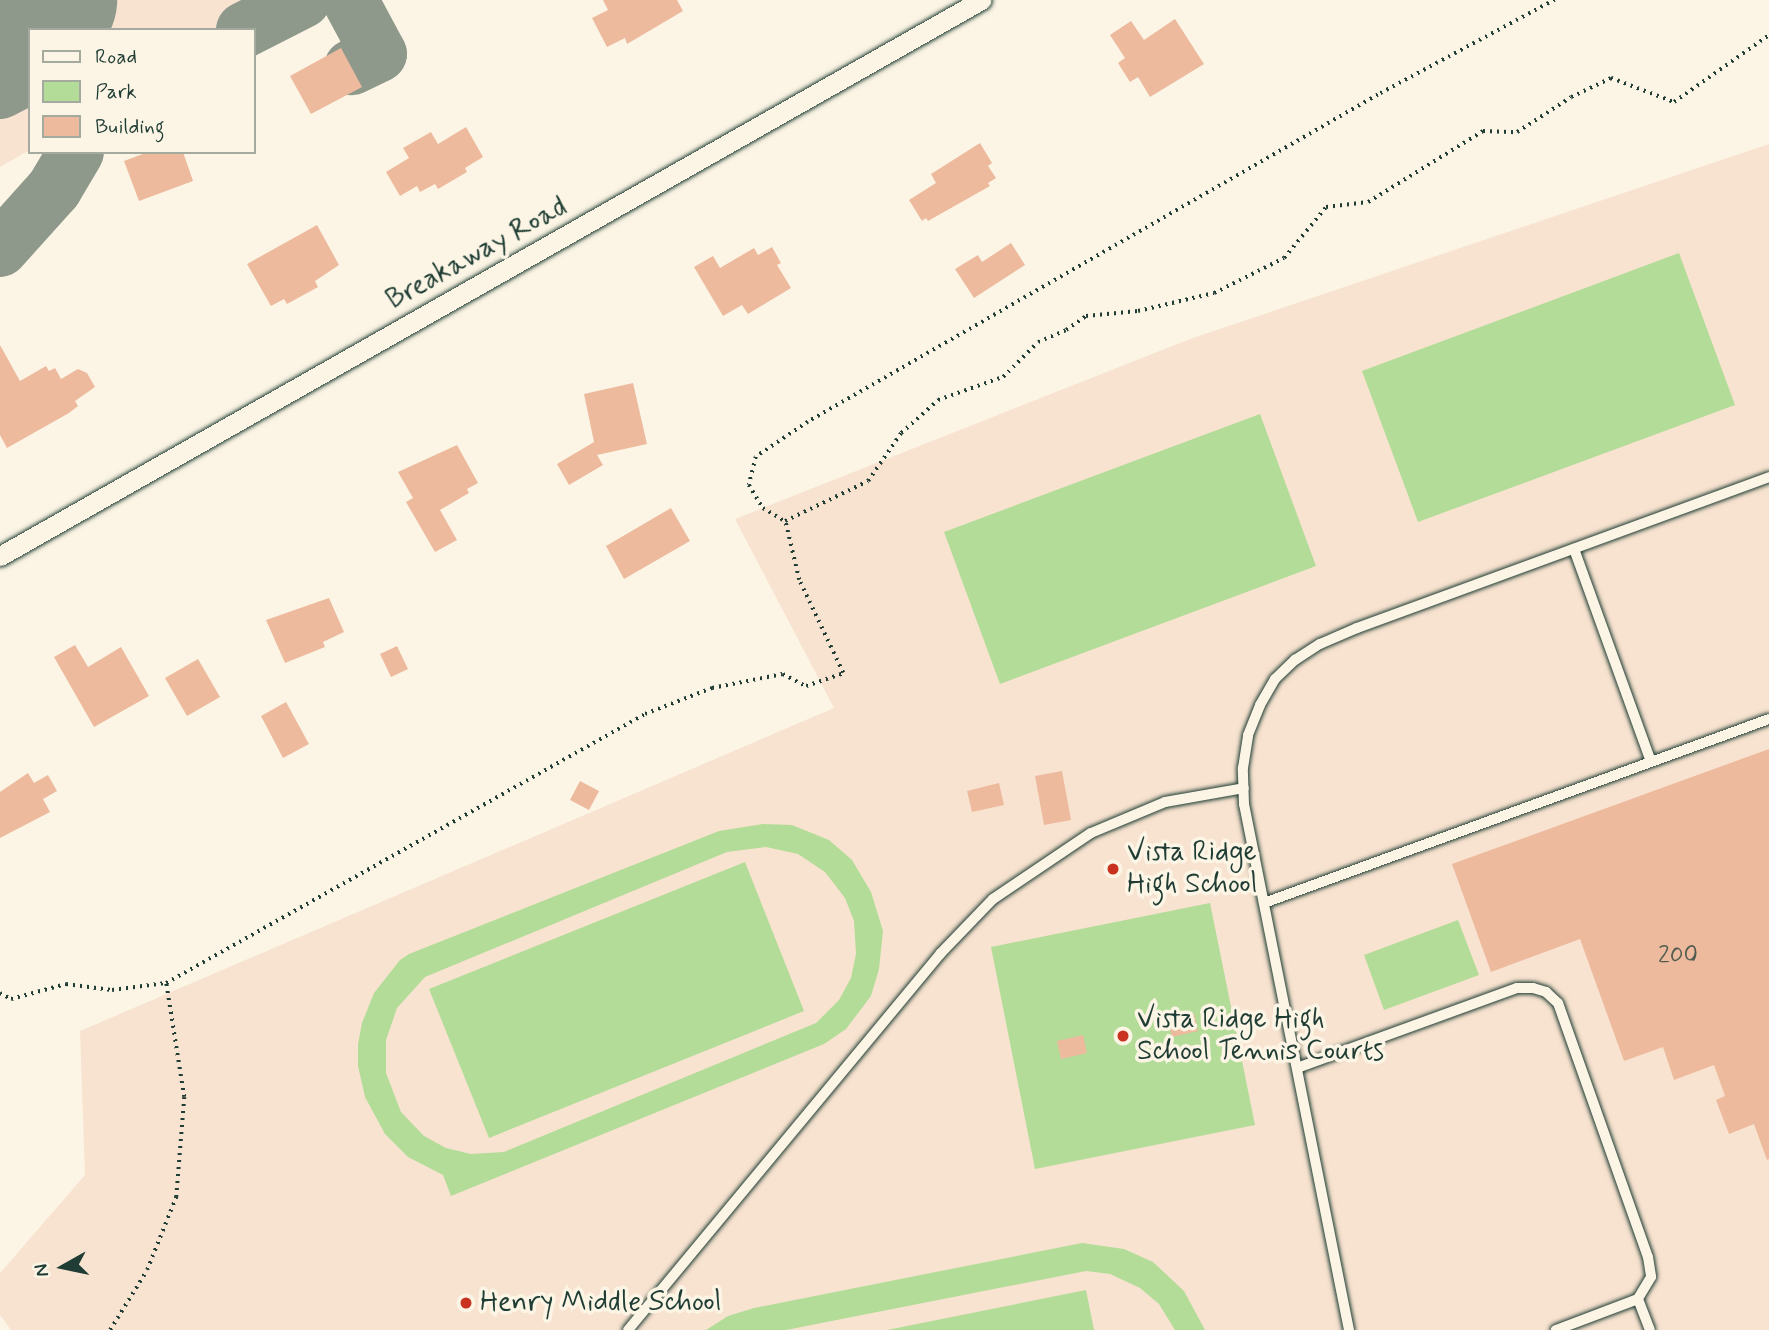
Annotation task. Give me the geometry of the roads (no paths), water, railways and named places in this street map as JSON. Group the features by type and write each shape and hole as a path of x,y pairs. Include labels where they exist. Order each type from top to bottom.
{"street":[{"name":"Breakaway Road","path":"0,556 981,0"}],"lane":[{"path":"1349,1330 1264,903 1244,788 1248,735 1260,705 1275,679 1295,660 1357,628 1769,477"},
{"path":"1574,549 1651,762"},
{"path":"1264,903 1769,719"},
{"path":"628,1330 940,954 993,899 1091,834 1165,803 1244,788"},
{"path":"1297,1068 1517,988 1533,988 1546,992 1558,1003 1648,1256 1651,1277 1638,1299 1556,1330"},
{"path":"1638,1299 1650,1330"}],"place":[{"name":"Vista Ridge High School","path":"1113,869"},
{"name":"Vista Ridge High School Tennis Courts","path":"1123,1036"},
{"name":"Henry Middle School","path":"466,1303"}]}
